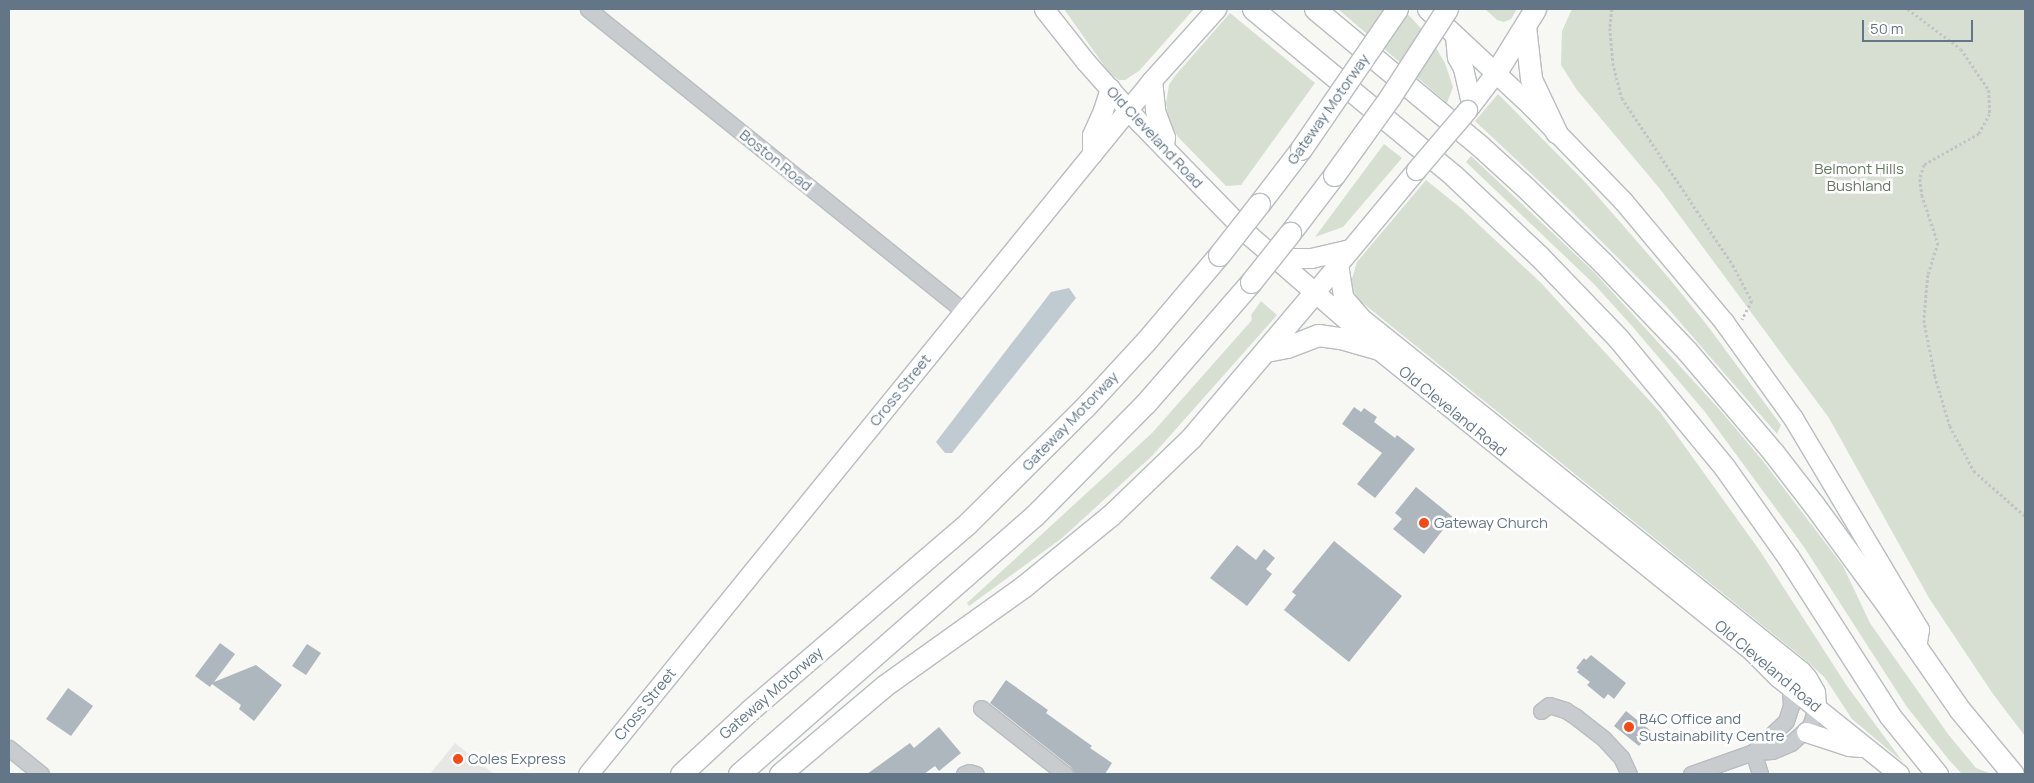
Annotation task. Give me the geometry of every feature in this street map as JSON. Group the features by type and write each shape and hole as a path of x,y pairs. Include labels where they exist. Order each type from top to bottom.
{"highway":[{"path":"1252,9 1454,176 1539,256 1618,338 1725,468 1788,557 1890,716 1937,774"},
{"path":"1315,9 1480,146 1564,224 1642,302 1730,401 1779,460 1854,558 1960,710 2013,774"},
{"name":"Gateway Motorway","path":"681,774 750,710 931,557 981,511 1117,373 1219,255 1259,204 1301,149 1397,9"},
{"path":"739,774 1034,516 1151,398 1251,282 1290,233 1390,97 1447,9"},
{"path":"1496,72 1530,18"},
{"path":"1530,18 1531,79 1556,132"},
{"path":"780,774 884,686 1024,586 1112,515 1191,438 1314,293"},
{"path":"1266,351 1287,347 1318,335 1340,338 1378,350"}],"main road":[{"name":"Old Cleveland Road","path":"1044,9 1110,88 1164,148 1235,221 1314,293 1378,350 1745,645 1790,686 1899,774"},
{"name":"Cross Street","path":"588,774 1152,80 1216,9"},
{"path":"1427,9 1496,72 1556,132 1656,238 1731,331 1793,418 1919,629 1916,647"},
{"path":"1455,35 1457,57 1462,68 1469,107"},
{"path":"1314,293 1496,72"},
{"path":"1152,80 1157,120 1165,136 1164,148"},
{"path":"1092,154 1092,135 1110,88"},
{"path":"1275,258 1311,258 1350,249"},
{"path":"1338,264 1343,297 1361,318 1801,671 1815,692 1816,707"},
{"path":"1806,732 1849,746 1865,747"}],"street":[{"name":"Boston Road","path":"597,11 964,311"},
{"path":"1753,752 1786,721 1791,706 1790,686"},
{"path":"1541,711 1549,705 1565,710 1576,717 1604,739 1620,757 1629,774"},
{"path":"1691,774 1753,752 1772,752 1791,743 1806,732 1813,721 1816,707"},
{"path":"981,708 1055,771"},
{"path":"9,748 41,774"},
{"path":"1753,752 1760,774"},
{"path":"964,774 969,772 976,774"}],"path":[{"path":"1612,9 1610,28 1613,63 1622,98 1733,265 1752,302 1745,317 1731,331"},
{"path":"1908,9 1961,49 1989,90 1990,114 1979,134 1924,165 1920,179 1922,195 1938,243 1928,275 1924,320 1935,376 1954,434 1974,471 2025,516"}],"shaded area":[{"path":"1069,288 1076,298 952,453 945,453 936,442 1051,292"},
{"name":"Coles Express","path":"455,743 494,774 430,774"}],"green space":[{"path":"1064,9 1194,9 1139,71 1125,80 1119,80 1110,74"},
{"path":"1338,9 1403,9 1430,38 1445,63 1453,87 1447,103"},
{"path":"1485,9 1517,9 1511,19 1504,22 1497,20"},
{"name":"Belmont Hills Bushland","path":"1572,9 2025,9 2025,736 1993,694 1929,598 1829,418 1660,189 1577,90 1561,65 1562,31"},
{"path":"1230,13 1315,83 1241,185 1226,186 1178,137 1169,121 1166,104 1169,85 1174,77"},
{"path":"1498,94 1586,183 1668,277 1707,325 1781,425 1777,434 1666,306 1571,211 1475,121"},
{"path":"1384,144 1402,158 1343,227 1315,237"},
{"path":"1471,156 1594,272 1720,410 1763,461 1843,566 1870,623 1948,734 1976,768 1992,774 1962,774 1949,760 1907,707 1804,547 1705,412 1594,284 1466,162"},
{"path":"1426,180 1462,209 1541,283 1660,412 1760,551 1847,686 1903,762 1852,719 1825,678 1808,662 1359,300 1351,282 1357,262"},
{"path":"1261,301 1277,315 1152,456 1062,538 969,606 967,603 1152,433 1252,320 1251,315"}],"building":[{"path":"1354,407 1361,412 1364,408 1377,417 1374,422 1395,438 1397,435 1415,449 1375,498 1357,484 1382,453 1342,424"},
{"name":"Gateway Church","path":"1416,487 1453,517 1424,554 1393,529 1402,519 1395,513"},
{"path":"1334,541 1402,596 1349,662 1284,610 1296,595 1292,592"},
{"path":"1237,545 1256,560 1264,549 1275,558 1266,569 1272,574 1247,606 1210,578"},
{"path":"220,643 235,654 214,682 256,665 282,685 254,721 239,709 241,705 212,684 210,687 195,676"},
{"path":"307,644 321,653 306,675 292,666"},
{"path":"1591,655 1626,683 1614,699 1608,694 1604,699 1587,685 1590,682 1577,672 1579,670 1576,668 1584,658 1586,660"},
{"path":"1006,680 1048,710 1046,713 1112,763 1105,774 1075,774 1071,767 990,703"},
{"path":"68,688 93,706 71,736 46,719"},
{"path":"1626,711 1651,731 1639,746 1614,726"},
{"path":"939,727 961,753 939,771 935,766 924,774 867,774 910,743 914,748"}],"place":[{"name":"Gateway Church","path":"1424,523"},
{"name":"B4C Office and Sustainability Centre","path":"1629,727"},
{"name":"Coles Express","path":"458,759"}]}
